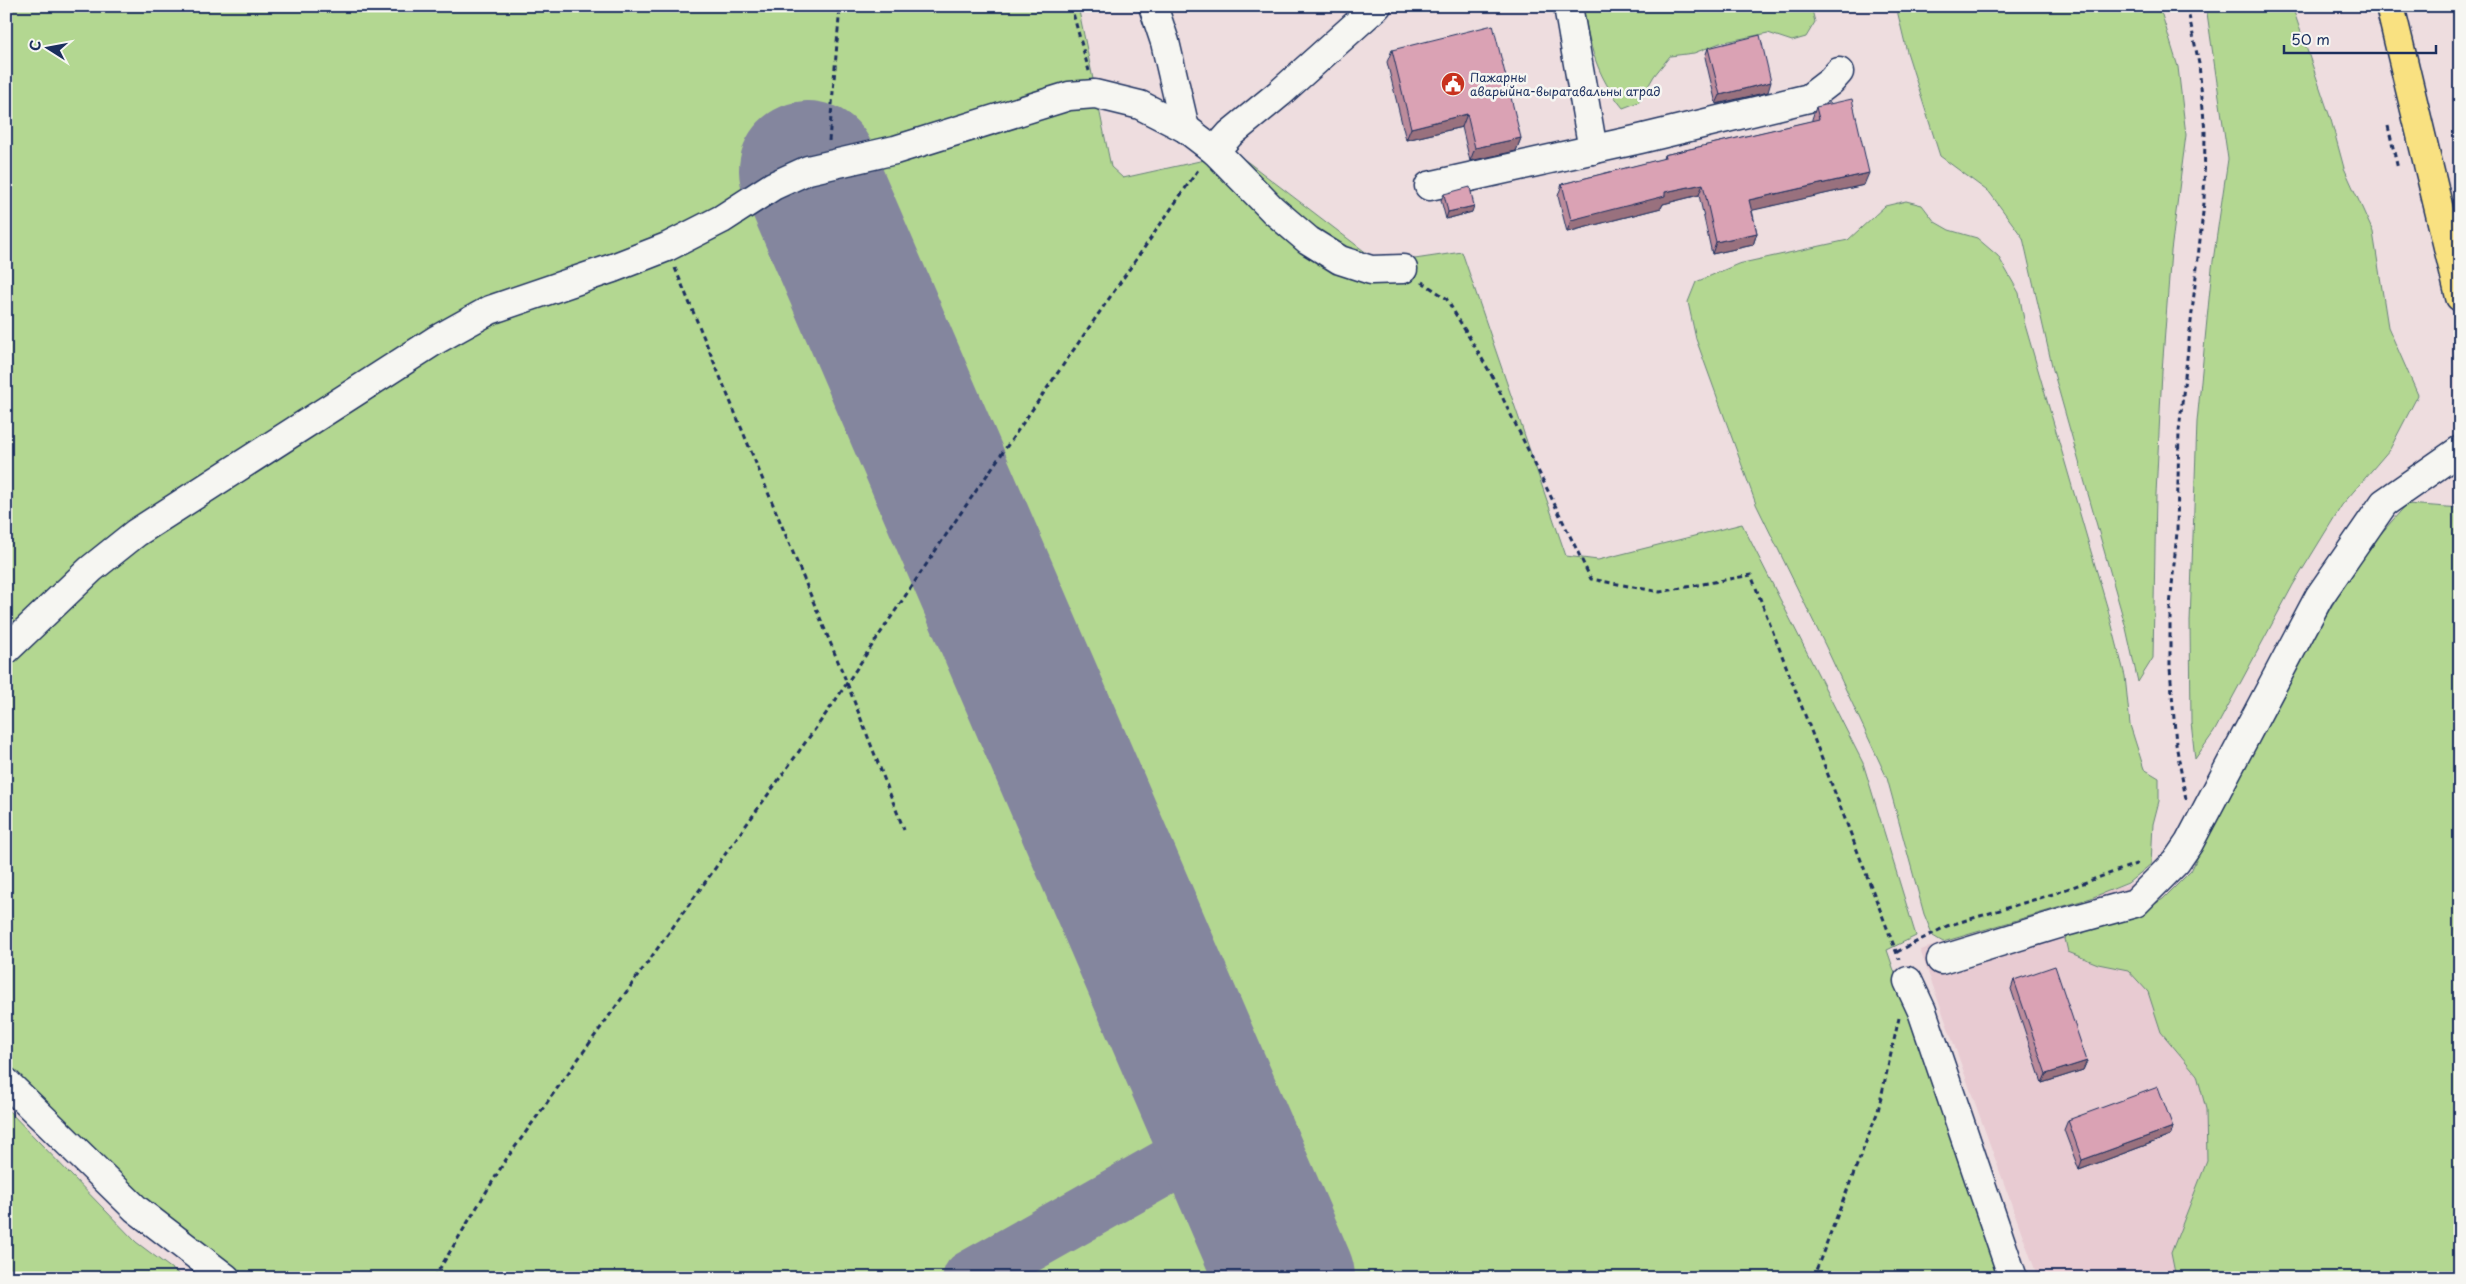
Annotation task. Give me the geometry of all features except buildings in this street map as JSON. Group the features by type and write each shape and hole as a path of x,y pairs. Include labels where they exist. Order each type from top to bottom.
{"main road":[{"path":"2390,6 2460,297"}],"lane":[{"path":"1153,6 1165,42 1185,128"},
{"path":"1215,151 1230,134 1280,93 1376,6"},
{"path":"1568,6 1592,150"},
{"path":"1429,186 1592,150 1809,98 1831,81 1839,72"},
{"path":"6,650 91,569 136,533 436,340 490,310 613,268 667,247 722,219 773,186 808,170 894,150 1069,96 1095,94 1140,105 1185,128 1215,151 1273,210 1308,240 1340,260 1371,270 1403,269"},
{"path":"1941,960 2065,922 2135,903 2176,862 2189,843 2320,597 2384,503 2460,450"},
{"path":"1908,981 1922,1011 2013,1278"},
{"path":"6,1082 136,1209 226,1278"}],"path":[{"path":"827,166 840,6"},
{"path":"1071,6 1095,94"},
{"path":"2186,801 2176,744 2170,668 2170,607 2177,532 2179,431 2204,203 2205,132 2199,64 2187,6"},
{"path":"2388,126 2398,169"},
{"path":"434,1278 505,1161 668,936 847,683 1191,179 1215,151"},
{"path":"667,247 847,683 904,830"},
{"path":"1403,269 1446,298 1491,374 1591,579 1660,592 1752,575 1908,981 1878,1111 1813,1278"},
{"path":"1897,952 1947,926 2053,894 2136,864 2160,878"}],"shaded area":[{"path":"2137,882 2289,1278 2038,1278 1920,950"}],"green space":[{"path":"6,6 1078,6 1111,167 1123,178 1236,153 1381,264 1462,252 1566,556 1598,560 1742,524 1863,763 1916,936 1887,950 1999,1278 228,1278 6,1070"},
{"path":"1583,6 1811,6 1815,22 1806,37 1792,41 1768,33 1720,43 1694,53 1670,56 1654,76 1639,102 1623,108 1606,84 1595,60"},
{"path":"1896,6 2155,6 2162,15 2178,67 2186,135 2171,251 2162,371 2156,494 2153,658 2138,682 2126,628 2053,370 2023,238 1990,193 1940,156 1907,52"},
{"path":"2206,6 2292,6 2331,120 2344,168 2373,232 2388,327 2418,395 2390,449 2342,505 2293,585 2214,732 2195,759 2191,722 2190,622 2197,422 2212,268 2228,159"},
{"path":"1906,201 1922,205 1935,222 1949,230 1977,238 1998,256 2019,293 2025,325 2108,610 2125,676 2130,725 2144,769 2159,778 2159,801 2153,824 2151,864 2128,883 2091,898 1943,942 1933,936 1924,914 1887,778 1756,504 1696,339 1688,302 1696,282 1738,264 1848,240 1885,206"},
{"path":"2407,504 2460,508 2460,1278 2176,1278 2171,1253 2207,1161 2206,1109 2197,1075 2161,1032 2148,992 2128,970 2098,964 2068,952 2065,939 2072,929 2138,914 2163,899 2191,871 2230,790 2285,684 2363,554"},
{"path":"6,1108 136,1242 184,1278 6,1278"}],"taxiway":[{"path":"970,1278 1184,1157 1234,1156"}],"runway":[{"path":"808,170 1286,1278"}],"place":[{"name":"Пажарны аварыйна-выратавальны атрад","path":"1453,84"}]}
